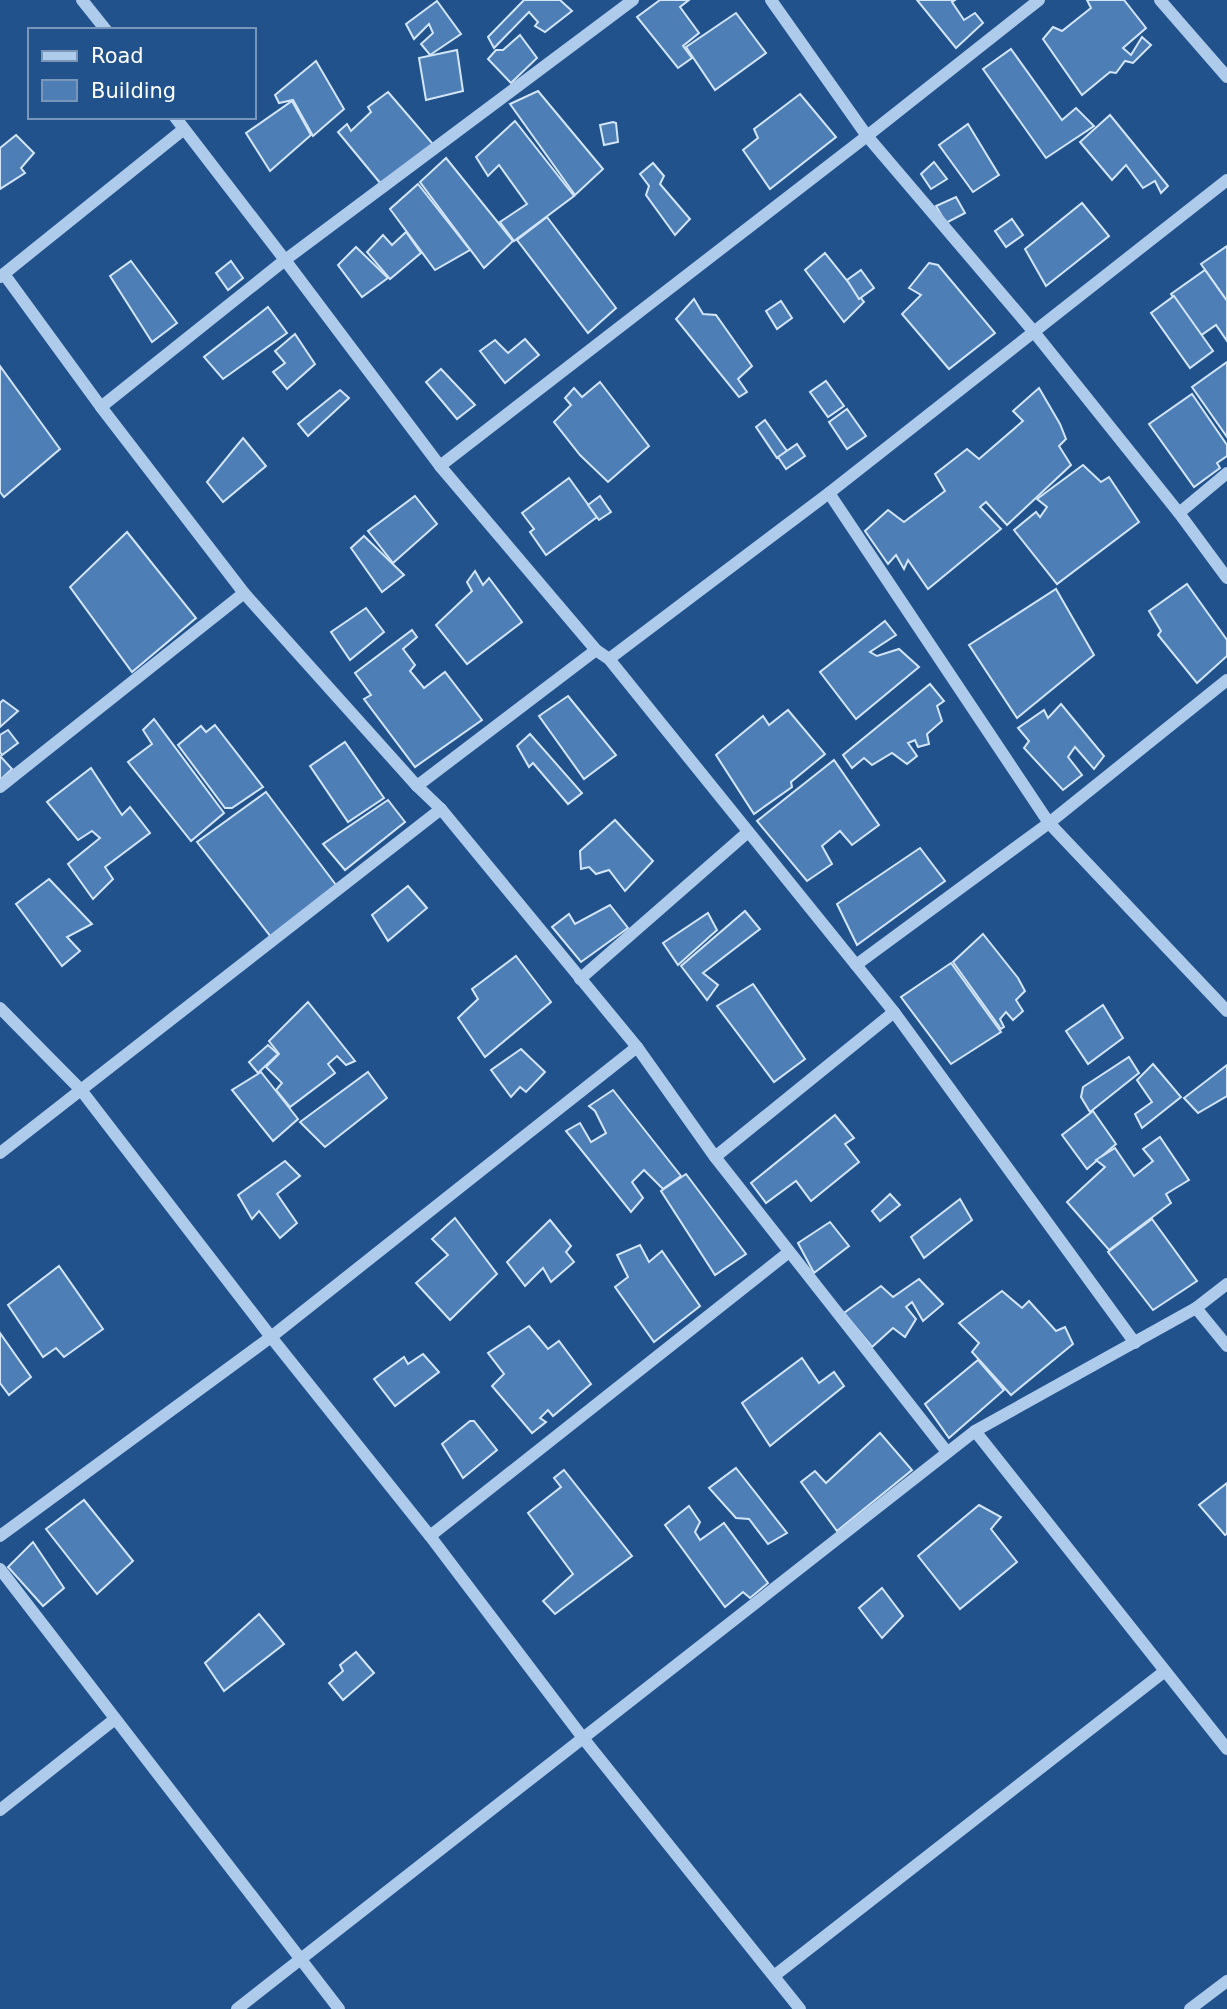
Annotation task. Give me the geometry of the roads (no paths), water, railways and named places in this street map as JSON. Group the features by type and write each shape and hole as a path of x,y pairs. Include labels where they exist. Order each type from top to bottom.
{"street":[{"path":"82,0 104,28"},
{"path":"101,407 285,260 633,0"},
{"path":"771,0 867,136 1034,332 1179,513 1227,578"},
{"path":"440,466 1039,0"},
{"path":"1160,0 1227,77"},
{"path":"176,119 440,466 596,650 608,659 894,1012 1135,1343"},
{"path":"184,129 2,276 244,593 417,786 441,809 637,1047 715,1157 947,1452"},
{"path":"608,659 829,494 1227,180"},
{"path":"1179,513 1227,474"},
{"path":"829,494 1049,823 1227,1011"},
{"path":"0,787 244,593"},
{"path":"417,786 596,650"},
{"path":"856,965 1049,823 1227,680"},
{"path":"0,1153 441,809"},
{"path":"580,979 748,832"},
{"path":"0,1008 81,1090 271,1337 430,1536 583,1738 800,2009"},
{"path":"715,1157 894,1012"},
{"path":"0,1536 271,1337 637,1047"},
{"path":"430,1536 789,1252"},
{"path":"237,2009 975,1431 1196,1308 1227,1284"},
{"path":"1196,1308 1227,1346"},
{"path":"975,1431 1227,1749"},
{"path":"0,1569 339,2009"},
{"path":"774,1976 1165,1671"},
{"path":"0,1810 115,1719"},
{"path":"1190,2009 1227,1981"}]}
